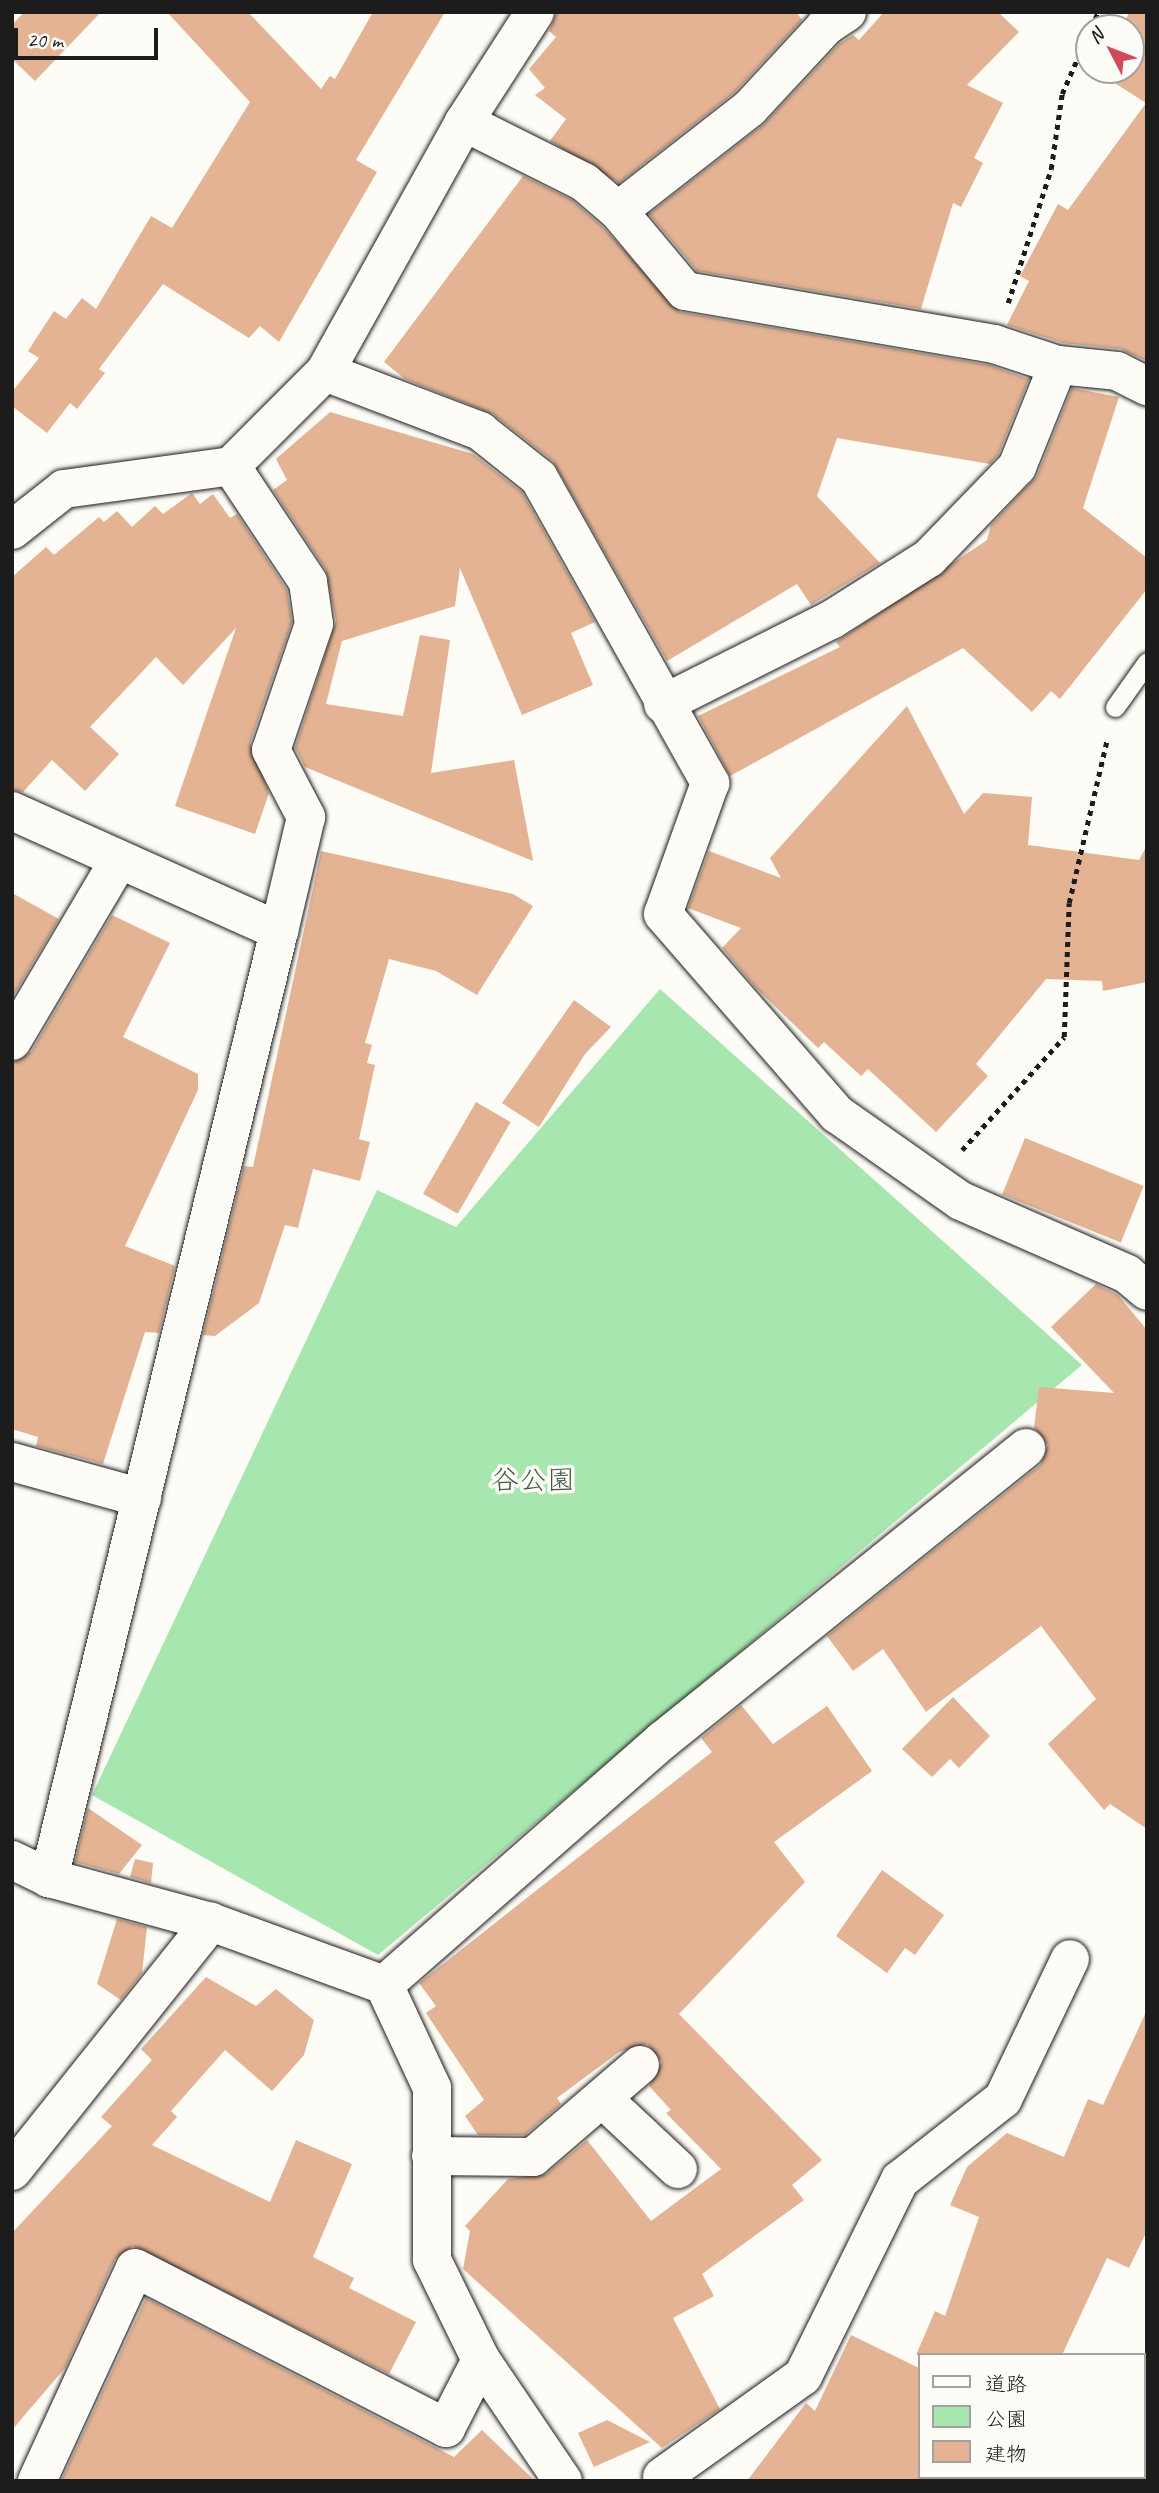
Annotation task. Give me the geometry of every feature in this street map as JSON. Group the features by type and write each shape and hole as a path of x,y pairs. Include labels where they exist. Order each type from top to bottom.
{"street":[{"path":"12,530 64,489 231,466 325,372 464,122 535,12"},
{"path":"618,211 750,108 825,27 847,12"},
{"path":"464,122 584,182 618,211 684,291 995,344 1058,365 1117,370 1147,386"},
{"path":"663,704 831,620 929,558 1017,467 1058,365"},
{"path":"325,372 480,431 540,478 663,704 710,783 663,914 837,1114 936,1179 961,1201 1127,1274 1147,1291"},
{"path":"49,1878 306,817 271,750 314,624 308,582 231,466"},
{"path":"12,811 118,862 279,931"},
{"path":"12,1041 118,862"},
{"path":"384,1985 663,1740 1026,1448"},
{"path":"12,1462 142,1497"},
{"path":"12,1860 49,1878 211,1922 384,1985 432,2088 432,2260 481,2360 563,2481"},
{"path":"12,2171 211,1922"},
{"path":"659,2480 803,2376 900,2180 1003,2098 1070,1959"},
{"path":"431,2156 533,2157 640,2066"},
{"path":"602,2098 678,2169"},
{"path":"37,2481 135,2268 446,2428 481,2360"}],"lane":[{"path":"1115,707 1147,662"}],"path":[{"path":"995,344 1051,169 1062,94 1075,64"},
{"path":"936,1179 1064,1037 1069,903 1115,707"}],"green space":[{"name":"谷公園","path":"660,989 1082,1365 378,1955 92,1795 377,1190 456,1227"}],"building":[{"path":"24,12 101,12 35,81 12,59 12,25"},
{"path":"167,12 248,12 321,89 330,76 335,79 373,12 445,12 356,160 377,172 279,342 260,326 249,338 163,284 99,369 105,373 77,409 70,403 47,433 12,406 12,392 39,358 28,351 54,311 66,319 82,298 96,309 151,216 172,228 250,102"},
{"path":"557,12 796,12 802,20 735,92 619,183 550,141 566,119 535,95 545,88 529,69 556,37 549,31"},
{"path":"884,12 998,12 1019,32 967,85 1003,103 974,158 983,163 961,207 953,203 921,309 697,271 649,214 763,125 839,44 853,35 859,40"},
{"path":"1147,12 1147,361 1120,349 1063,343 1007,325 1029,281 1020,276 1058,204 1068,210 1146,103 1116,84 1145,84 1145,14 1129,14"},
{"path":"523,176 572,200 602,226 680,312 989,365 1029,379 998,455 990,464 837,438 817,496 880,563 811,605 797,584 667,661 553,461 493,414 405,379 384,362"},
{"path":"1072,388 1119,397 1083,508 1147,558 1147,589 1060,699 1051,691 1032,712 963,648 730,776 698,716 840,647 836,642 987,540 991,525 1037,476"},
{"path":"330,412 473,454 522,492 595,622 571,633 593,685 522,715 460,568 455,606 342,641 326,704 403,716 420,635 450,640 431,773 514,760 533,861 305,767 295,748 336,621 326,570 273,490 287,480 276,459"},
{"path":"192,493 200,504 213,494 230,518 237,514 287,590 292,622 250,743 269,793 255,834 175,806 236,628 183,685 156,657 90,727 119,754 85,791 52,760 23,792 12,790 12,577 46,547 54,555 99,517 104,522 117,511 132,527 155,506 163,514"},
{"path":"907,706 964,814 983,793 1032,797 1028,845 1139,860 1147,845 1147,982 1103,991 1102,981 1046,979 976,1064 988,1076 936,1132 868,1069 861,1076 824,1042 818,1048 755,987 722,948 741,928 688,908 709,851 781,878 770,858"},
{"path":"321,851 513,894 533,906 477,995 436,971 389,959 365,1043 372,1045 367,1063 375,1065 359,1139 370,1142 360,1181 313,1169 298,1228 285,1225 259,1303 215,1336 203,1335 244,1166 253,1167"},
{"path":"12,893 59,919 12,998"},
{"path":"112,915 170,943 123,1037 198,1074 198,1090 125,1246 175,1266 159,1333 145,1332 103,1464 36,1446 38,1437 12,1429 12,1063 31,1052"},
{"path":"574,1000 611,1027 585,1054 539,1127 502,1103"},
{"path":"476,1102 511,1122 458,1214 423,1194"},
{"path":"1025,1138 1144,1186 1121,1243 1002,1195"},
{"path":"1096,1284 1118,1295 1147,1330 1147,1829 1110,1804 1104,1810 1048,1744 1096,1699 1041,1626 926,1712 883,1649 853,1671 827,1636 1040,1465 1048,1445 1034,1428 1039,1387 1114,1393 1051,1327"},
{"path":"953,1697 990,1736 959,1768 950,1759 932,1777 902,1749"},
{"path":"741,1705 773,1744 827,1706 872,1771 774,1842 805,1882 679,2014 822,2160 792,2185 804,2200 702,2274 714,2296 673,2318 720,2409 662,2448 463,2269 470,2231 465,2226 508,2179 546,2174 587,2140 651,2221 721,2169 666,2113 671,2110 649,2086 662,2062 647,2044 619,2052 557,2098 561,2104 525,2135 478,2135 465,2116 484,2100 426,2013 436,2006 419,1983 712,1752 701,1738"},
{"path":"88,1808 142,1845 119,1874 75,1862"},
{"path":"135,1859 153,1863 151,1883 130,1877"},
{"path":"882,1870 944,1915 915,1955 905,1948 887,1973 836,1936"},
{"path":"117,1919 147,1927 142,1973 121,2000 97,1984"},
{"path":"206,1977 256,2006 276,1989 314,2020 304,2055 272,2091 225,2050 171,2111 177,2117 152,2145 270,2202 296,2140 352,2164 313,2257 354,2278 349,2288 416,2322 389,2374 133,2246 115,2259 65,2368 12,2430 12,2233 112,2126 101,2117 152,2060 141,2049"},
{"path":"1147,2010 1147,2231 1129,2268 1107,2258 1063,2353 916,2355 935,2311 945,2316 979,2217 950,2205 967,2167 1007,2133 1064,2157 1088,2099 1103,2105"},
{"path":"146,2298 454,2457 482,2430 535,2481 61,2481"},
{"path":"851,2335 918,2368 919,2481 747,2481 806,2403 815,2411"},
{"path":"607,2420 650,2442 594,2467 578,2433"}]}
